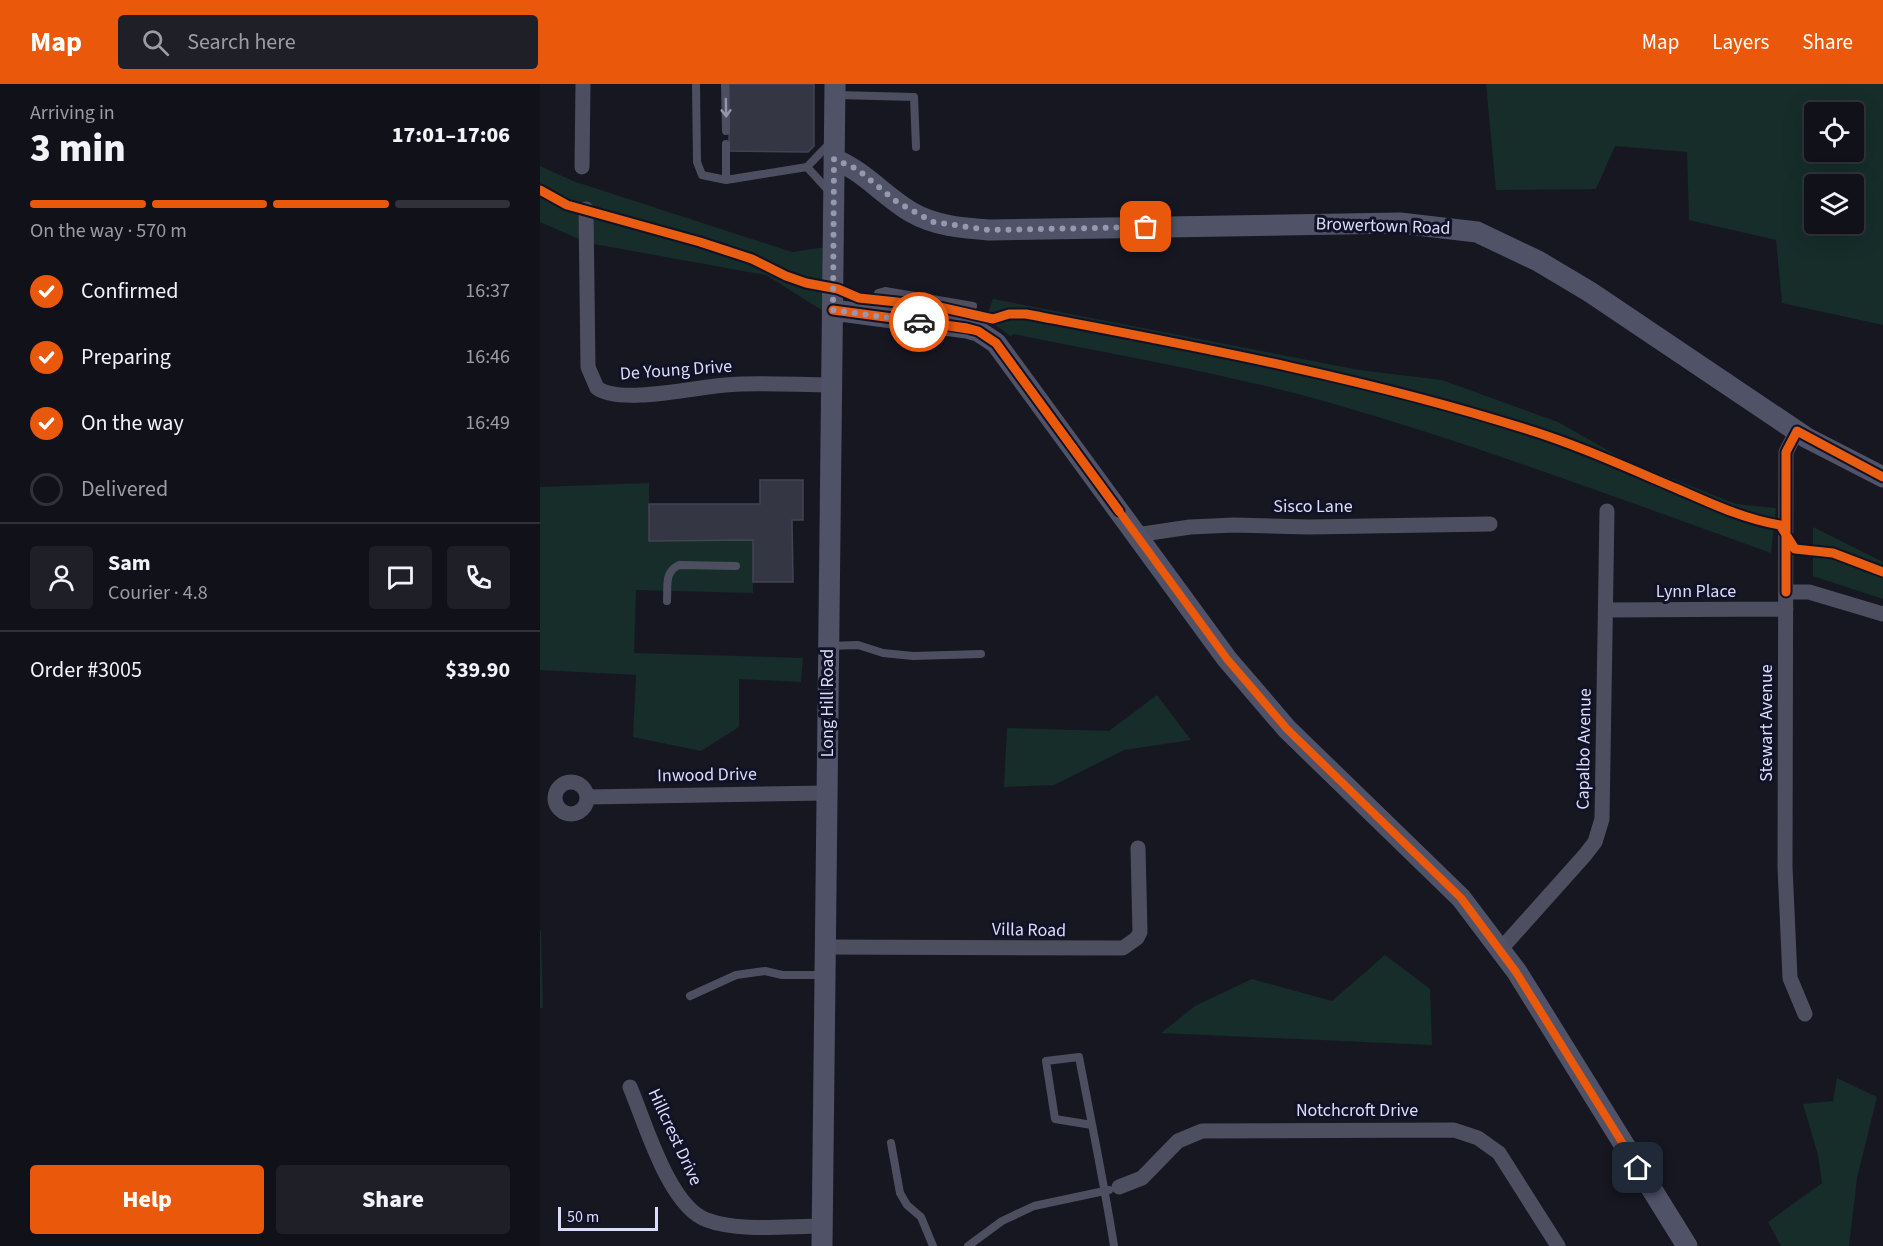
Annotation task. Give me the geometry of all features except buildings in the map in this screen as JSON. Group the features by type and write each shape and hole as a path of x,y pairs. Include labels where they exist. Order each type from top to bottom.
{"street":[{"path":"582,168 583,84"},
{"name":"Long Hill Road","path":"822,1236 835,89"},
{"name":"Browertown Road","path":"834,149 913,213 933,222 954,227 989,230 1400,223 1443,226 1477,232 1538,261 1590,292 1797,431 1883,477"},
{"name":"De Young Drive","path":"586,209 588,367 597,388 611,393 673,393 724,385 832,385"},
{"path":"833,310 967,328 978,331 996,343 1195,618 1287,729 1455,891 1523,982 1687,1246"},
{"name":"Stewart Avenue","path":"1797,431 1786,452 1785,867 1790,978 1805,1014"},
{"name":"Capalbo Avenue","path":"1500,950 1586,855 1599,832 1602,819 1604,750 1607,511"},
{"name":"Sisco Lane","path":"1136,535 1190,527 1234,525 1309,527 1490,524"},
{"path":"1786,592 1809,592 1883,614"},
{"name":"Lynn Place","path":"1606,610 1786,609"},
{"name":"Inwood Drive","path":"587,797 827,793"},
{"name":"Villa Road","path":"825,947 1123,948 1137,938 1140,932 1138,848"},
{"name":"Hillcrest Drive","path":"630,1087 670,1183 691,1209 704,1220 822,1236"},
{"name":"Notchcroft Drive","path":"1112,1189 1142,1178 1178,1141 1202,1131 1454,1130 1479,1138 1499,1153 1558,1246"}],"lane":[{"path":"696,84 697,162 702,175 726,180 807,167 834,149"},
{"path":"725,84 726,131"},
{"path":"835,89 914,97 916,147"},
{"path":"726,144 726,180"},
{"path":"807,167 834,198"},
{"path":"872,315 878,293 885,291 973,306"},
{"path":"668,600 668,575 672,568 679,565 736,566"},
{"path":"828,646 858,645 883,653 913,656 981,654"},
{"path":"690,996 736,975 765,971 782,975 825,975"},
{"path":"1092,1125 1055,1119 1046,1061 1079,1057 1092,1125 1112,1189 1114,1246"},
{"path":"891,1143 900,1193 907,1205 921,1217 933,1246"},
{"path":"968,1246 1002,1221 1034,1206 1112,1189"}],"green space":[{"path":"1486,84 1883,84 1883,325 1782,303 1776,240 1689,220 1687,152 1615,146 1596,189 1496,190"},
{"path":"540,166 573,181 792,252 826,247 825,312 766,275 588,243 540,222"},
{"path":"993,299 1359,370 1442,380 1558,422 1625,460 1736,504 1776,508 1771,553 1493,454 1324,401 1169,365 1014,334 1010,336 986,318"},
{"path":"649,483 649,541 753,540 753,593 636,590 634,653 803,658 801,682 739,679 739,727 701,751 633,737 636,675 540,670 540,487"},
{"path":"1813,527 1883,562 1883,599 1813,576"},
{"path":"1157,695 1191,740 1124,750 1054,785 1004,787 1007,728 1109,731"},
{"path":"541,931 543,1008 540,1008"},
{"path":"1385,955 1430,989 1432,1045 1161,1033 1195,1006 1252,979 1332,1001"},
{"path":"1837,1078 1877,1097 1857,1178 1849,1246 1781,1246 1768,1222 1822,1183 1818,1155 1803,1104 1833,1101"}],"cycle path":[{"path":"540,190 567,205 700,242 752,259 786,276 806,283 838,289 859,298 935,306 993,319 1009,314 1026,314 1277,364 1464,410 1565,442 1728,510 1780,525 1795,549 1833,553 1883,572"},
{"path":"833,310 967,328 978,331 996,343 1119,511"},
{"path":"1786,592 1786,452 1797,431 1883,477"}],"way so far":[{"path":"919,322 833,310 834,159 857,169 913,213 933,222 954,227 989,230 1146,227"}],"route":[{"path":"919,322 967,328 978,331 996,343 1227,659 1287,729 1461,898 1516,972 1638,1168"}]}
